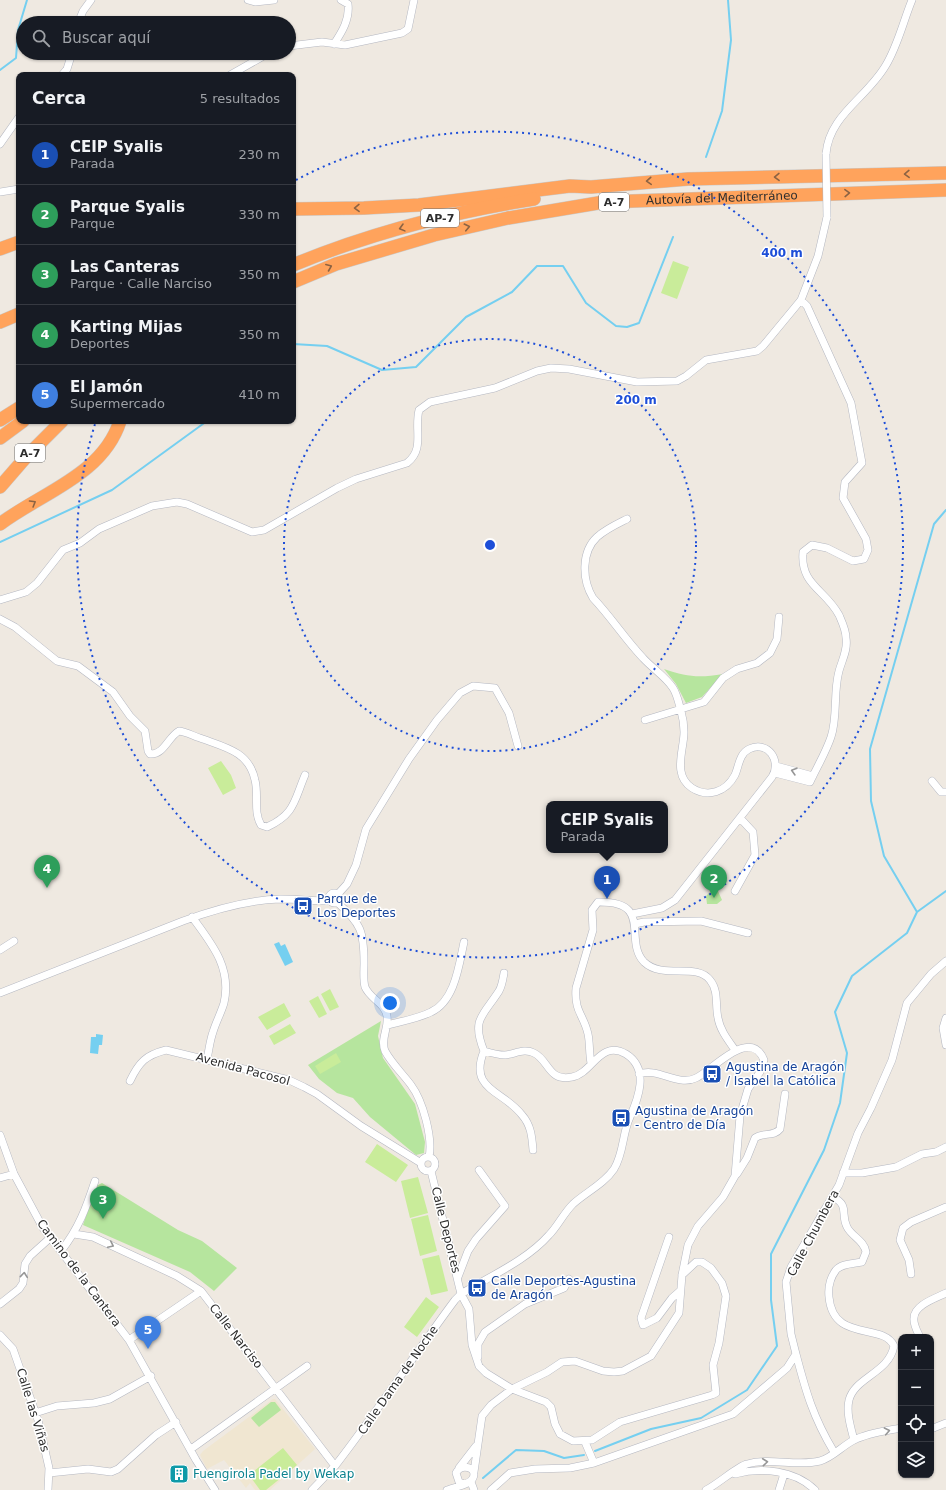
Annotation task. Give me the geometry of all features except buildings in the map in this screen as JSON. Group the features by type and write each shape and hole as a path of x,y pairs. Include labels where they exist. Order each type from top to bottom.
{"highway":[{"name":"Autovía del Mediterráneo","path":"296,209 364,208 419,205 570,186 591,187 688,179 946,172"},
{"name":"AP-7","path":"296,264 370,237 454,214 571,193 591,187"},
{"name":"Autovía del Mediterráneo","path":"296,281 336,264 434,235 508,218 604,202 946,190"},
{"path":"0,250 16,243"},
{"path":"0,322 16,315"},
{"path":"0,420 16,410"},
{"path":"0,438 19,424"},
{"name":"A-7","path":"0,487 26,457 59,424"},
{"path":"0,524 74,478 90,464 111,441 119,424"}],"street":[{"path":"81,16 91,0"},
{"path":"248,0 255,2 274,0"},
{"path":"334,44 344,28 349,12 348,4 341,0"},
{"path":"296,45 306,43 345,45 402,33 408,29 414,0"},
{"path":"0,600 26,592 38,583 63,550 122,518 157,505 177,502 188,504 252,532 264,530 337,488 356,479 407,463 413,458 418,446 419,410 423,405 430,402 495,388 551,368 569,369 637,382 676,382 706,360 757,351 763,346 801,300 818,256 827,217 826,154 830,132 838,120 874,82 886,65 896,46 912,0"},
{"path":"64,72 70,60"},
{"path":"235,72 257,60"},
{"path":"0,144 16,121"},
{"path":"0,192 16,189"},
{"path":"776,769 811,779 831,738 835,717 836,687 845,652 846,638 838,614 826,597 806,578 802,563 802,552 812,545 827,548 853,562 864,559 868,550 866,539 843,498 845,482 862,463 851,403 807,306 801,300"},
{"path":"627,519 597,538 588,550 584,566 587,588 593,598 606,611 642,658 673,688 680,709 684,733 681,768 683,779 691,788 705,794 714,794 725,788 734,776 744,753 750,749 760,747 768,749 775,758 776,769 740,818 675,900 662,908 632,914"},
{"path":"645,720 704,702 723,678 737,669 757,663 770,653 777,638 779,617"},
{"path":"0,619 15,627 57,661 78,666 113,692 130,716 144,731 150,754 156,755 160,752 179,731 230,749 241,755 249,765 255,780 256,810 261,825 268,827 287,816 292,808 305,775"},
{"path":"330,901 331,894 338,894 347,884 356,865 366,829 386,794 437,720 460,693 473,686 495,688 509,713 518,746"},
{"path":"932,781 941,792 946,792"},
{"path":"735,891 755,854 753,832 740,818"},
{"path":"338,894 340,898 338,902"},
{"path":"0,993 192,917 279,899 330,901 332,903 338,902"},
{"path":"591,1063 588,1035 577,1007 576,988 593,930 592,910 598,902 607,901 620,905 632,914 635,924 637,950 646,963 655,969 664,971 700,972 710,980 716,993 720,1027 735,1050"},
{"path":"338,902 357,921 362,936 366,988 387,1015 387,1025 383,1045 387,1053 412,1086 420,1103 430,1147 429,1157"},
{"path":"192,917 213,944 221,962 225,980 224,1003 212,1033 207,1059"},
{"path":"635,924 644,922 701,921 748,933"},
{"path":"0,950 14,941"},
{"path":"387,1025 412,1019 433,1011 444,1001 453,986 464,942"},
{"name":"Calle Chumbera","path":"834,1452 821,1431 810,1406 791,1334 786,1282 791,1267 833,1197 858,1134 892,1060 906,1003 931,974 946,961"},
{"path":"504,973 500,990 485,1009 479,1023 478,1035 484,1051 479,1063 480,1076 488,1088 512,1104 523,1115 530,1127 533,1150"},
{"path":"946,1018 943,1028 946,1045"},
{"path":"639,1074 651,1071 674,1079 694,1079 735,1050 752,1048 760,1052 764,1060 764,1066 748,1089 740,1116 738,1157 735,1176"},
{"name":"Avenida Pacosol","path":"130,1081 136,1069 151,1054 166,1050 289,1080 317,1094 361,1126 421,1164"},
{"path":"461,1294 535,1248 550,1235 573,1204 606,1179 619,1159 625,1128 640,1093 639,1074 633,1060 626,1054 617,1051 608,1052 598,1056 582,1074 573,1077 563,1077 554,1074 541,1058 534,1053 525,1050 506,1055 484,1051"},
{"path":"447,1490 467,1483 474,1477 476,1446 482,1416 491,1405 512,1389 562,1362 575,1361 603,1372 614,1372 623,1371 651,1356 679,1313 682,1275 688,1245 698,1226 723,1197 747,1158 758,1136 775,1134 780,1129 784,1094"},
{"name":"Camino de la Cantera","path":"0,1135 14,1174 50,1238 129,1340 215,1490"},
{"path":"843,1172 862,1173 896,1167 922,1154 936,1152 946,1147"},
{"path":"429,1157 435,1165 431,1171 424,1170 421,1164 422,1160 429,1157"},
{"path":"738,1157 747,1158"},
{"path":"458,1277 468,1251 476,1239 505,1206 479,1170"},
{"name":"Calle Deportes","path":"431,1171 461,1294 469,1309 472,1345 479,1366"},
{"path":"0,1178 14,1174"},
{"path":"61,1251 74,1234 84,1215 94,1181"},
{"path":"833,1197 840,1201 843,1206 845,1223 848,1229 860,1240 866,1252 862,1262 845,1264 836,1270 830,1283 829,1292 832,1312 839,1320 850,1327 887,1337 894,1346 890,1358 882,1368 858,1386 850,1396 848,1410 854,1440"},
{"path":"911,1274 910,1260 900,1240 904,1228 911,1222 946,1207"},
{"name":"Calle Narciso","path":"74,1234 93,1237 177,1276 200,1291 335,1466"},
{"path":"669,1237 641,1318 643,1325 657,1318 672,1298 680,1291"},
{"path":"0,1304 23,1283 25,1264 30,1256 50,1238"},
{"path":"569,1279 564,1288 525,1304 485,1332 478,1344 479,1366 486,1373 512,1389 546,1402 551,1407 555,1424 560,1434 573,1441 585,1442 602,1435 620,1422 714,1394 716,1390 713,1365 726,1296 722,1283 710,1268 702,1262 696,1262 682,1275"},
{"path":"129,1340 200,1291"},
{"path":"919,1334 914,1323 914,1314 927,1302 946,1293"},
{"name":"Calle Dama de Noche","path":"335,1466 373,1418 399,1377 461,1294"},
{"name":"Calle las Viñas","path":"0,1335 13,1349 35,1413 46,1450 49,1473 48,1490"},
{"path":"490,1490 510,1473 535,1469 570,1468 594,1463 734,1414 777,1378 792,1362 796,1354"},
{"path":"191,1449 307,1366"},
{"path":"35,1413 57,1406 94,1403 110,1399 151,1376"},
{"path":"49,1473 88,1470 111,1472 118,1469 156,1436 176,1422"},
{"path":"934,1428 946,1423"},
{"path":"706,1490 746,1464 770,1461 793,1463 818,1461 826,1459 834,1452 854,1440 898,1429"},
{"path":"585,1442 594,1463"},
{"path":"447,1490 457,1471 476,1446"},
{"path":"312,1490 335,1466"},
{"path":"457,1471 464,1466 470,1468 474,1472"},
{"path":"729,1476 748,1470 765,1469 806,1481 815,1490"},
{"path":"457,1471 459,1482 467,1483 474,1490"},
{"path":"779,1490 784,1474"}],"shaded area":[{"path":"275,1399 315,1449 270,1490 255,1490 250,1483 246,1488 224,1460 207,1469 200,1455 203,1451"}],"green space":[{"path":"673,261 689,267 677,299 661,293"},
{"path":"664,669 693,676 723,674 702,697 686,703 676,684"},
{"path":"221,761 231,775 236,788 223,795 208,768"},
{"path":"712,890 718,891 722,900 717,904 707,904 706,896"},
{"path":"330,989 339,1007 330,1011 321,994"},
{"path":"318,996 327,1014 319,1018 309,1001"},
{"path":"284,1003 291,1016 267,1030 258,1017"},
{"path":"381,1021 378,1036 383,1058 415,1104 425,1142 424,1153 416,1155 370,1117 353,1098 337,1093 319,1079 308,1065"},
{"path":"290,1024 296,1033 274,1045 269,1036"},
{"path":"336,1053 341,1062 320,1074 315,1066"},
{"path":"377,1144 408,1165 396,1182 365,1162"},
{"path":"418,1177 428,1213 410,1218 401,1181"},
{"path":"102,1183 178,1230 202,1241 237,1268 214,1291 190,1272 83,1225 96,1186"},
{"path":"428,1215 437,1251 420,1256 411,1219"},
{"path":"439,1255 448,1291 431,1295 422,1259"},
{"path":"426,1297 439,1307 417,1337 404,1327"},
{"path":"271,1402 275,1402 281,1410 259,1427 251,1418"},
{"path":"283,1448 297,1465 266,1490 260,1490 249,1475"}],"water":[{"path":"279,942 281,946 285,944 293,962 285,966 274,944"},
{"path":"96,1034 103,1035 102,1045 99,1045 98,1054 90,1053 91,1037 96,1037"}],"waterway":[{"path":"22,16 27,0"},
{"path":"706,157 722,111 731,40 728,0"},
{"path":"0,70 16,58"},
{"path":"296,344 327,346 382,370 416,367 466,317 512,292 537,266 563,266 586,303 616,326 627,327 639,323 673,237"},
{"path":"0,542 112,490 203,424"},
{"path":"917,912 884,856 871,801 870,749 934,524 946,510"},
{"path":"595,1451 651,1429 701,1418 747,1390 777,1346 771,1300 771,1254 824,1150 840,1103 847,1053 835,1012 852,976 907,933 917,912 946,891"},
{"path":"483,1478 516,1450 544,1451 564,1458 584,1455"}],"place":[{"name":"Karting Mijas","path":"47,888"},
{"name":"Parque Syalis","path":"714,898"},
{"name":"CEIP Syalis","path":"607,899"},
{"name":"Parque de Los Deportes","path":"303,906"},
{"name":"Agustina de Aragón / Isabel la Católica","path":"712,1074"},
{"name":"Agustina de Aragón - Centro de Día","path":"621,1118"},
{"name":"Las Canteras","path":"103,1219"},
{"name":"Calle Deportes-Agustina de Aragón","path":"477,1288"},
{"name":"El Jamón","path":"148,1349"},
{"name":"Fuengirola Padel by Wekap","path":"179,1474"}]}
